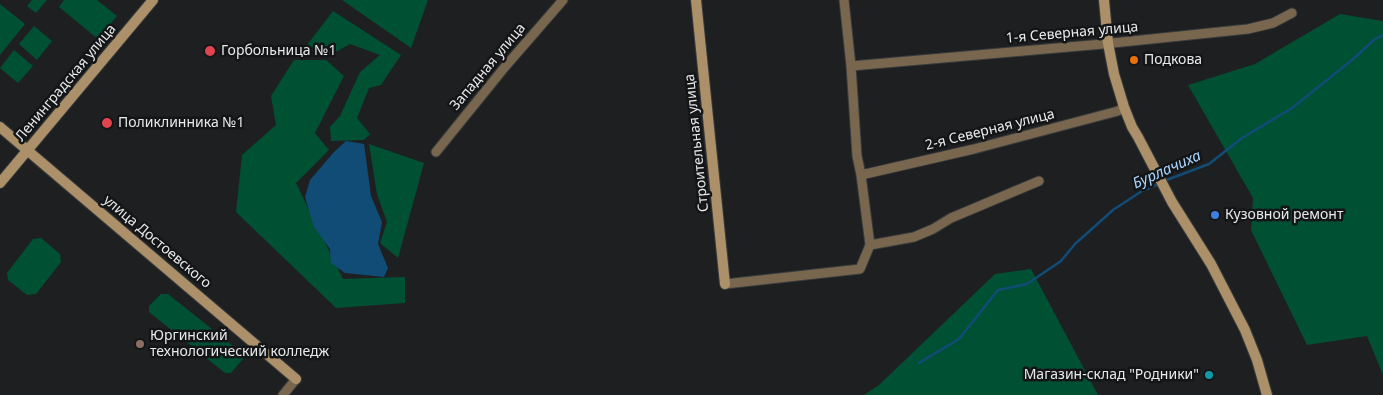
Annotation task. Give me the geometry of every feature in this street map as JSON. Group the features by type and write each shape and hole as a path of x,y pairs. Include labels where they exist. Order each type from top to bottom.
{"street":[{"name":"Ленинградская улица","path":"0,183 153,0"},
{"name":"Западная улица","path":"436,152 504,68 563,0"},
{"name":"Строительная улица","path":"696,0 725,284"},
{"path":"725,284 860,269 870,245 857,156 844,0"},
{"path":"1104,0 1108,43 1114,74 1132,127 1172,202 1211,264 1245,330 1257,360 1267,395"},
{"name":"1-я Северная улица","path":"851,66 1248,29 1273,23 1292,13"},
{"name":"2-я Северная улица","path":"861,175 984,146 1118,111 1124,107"},
{"name":"улица Достоевского","path":"0,127 296,379"},
{"path":"870,245 914,237 933,229 951,218 1039,181"},
{"path":"283,395 296,379"}],"green space":[{"path":"32,0 47,0 36,13 27,6"},
{"path":"64,0 97,0 117,16 98,39 59,7"},
{"path":"342,0 428,0 411,48"},
{"path":"0,4 25,24 0,55"},
{"path":"333,11 401,55 381,85 369,88 357,118 370,134 364,140 331,141 330,127 340,116 360,72 380,55 350,44 330,55 307,45"},
{"path":"1340,14 1383,21 1383,375 1367,336 1307,345 1251,230 1253,198 1188,85 1255,64"},
{"path":"34,26 52,41 37,60 19,44"},
{"path":"14,50 33,66 18,83 0,68"},
{"path":"294,60 326,60 344,76 315,133 329,150 296,183 343,279 405,277 405,303 336,308 236,212 242,155 276,125 271,96"},
{"path":"369,144 424,163 398,258 380,243 387,222 377,194"},
{"path":"41,238 60,254 61,262 36,294 27,295 8,280 7,273 33,239"},
{"path":"1031,269 1098,395 864,395 879,385 995,274"},
{"path":"161,294 168,294 242,353 243,359 231,373 225,373 149,312 149,306"}],"water":[{"path":"346,141 364,144 371,196 382,222 378,244 388,268 384,277 345,273 331,263 330,249 314,227 305,197 310,180"}],"waterway":[{"name":"Бурлачиха","path":"1164,181 1209,164 1242,138 1292,108 1375,39 1383,35"},
{"name":"Бурлачиха","path":"919,363 959,339 998,290 1027,284 1061,261 1075,244 1113,210 1142,191 1159,184"}],"place":[{"name":"Горбольница №1","path":"210,51"},
{"name":"Подкова","path":"1134,60"},
{"name":"Поликлинника №1","path":"107,123"},
{"name":"Кузовной ремонт","path":"1215,215"},
{"name":"Юргинский технологический колледж","path":"140,344"},
{"name":"Магазин-склад \"Родники\"","path":"1209,375"}]}
